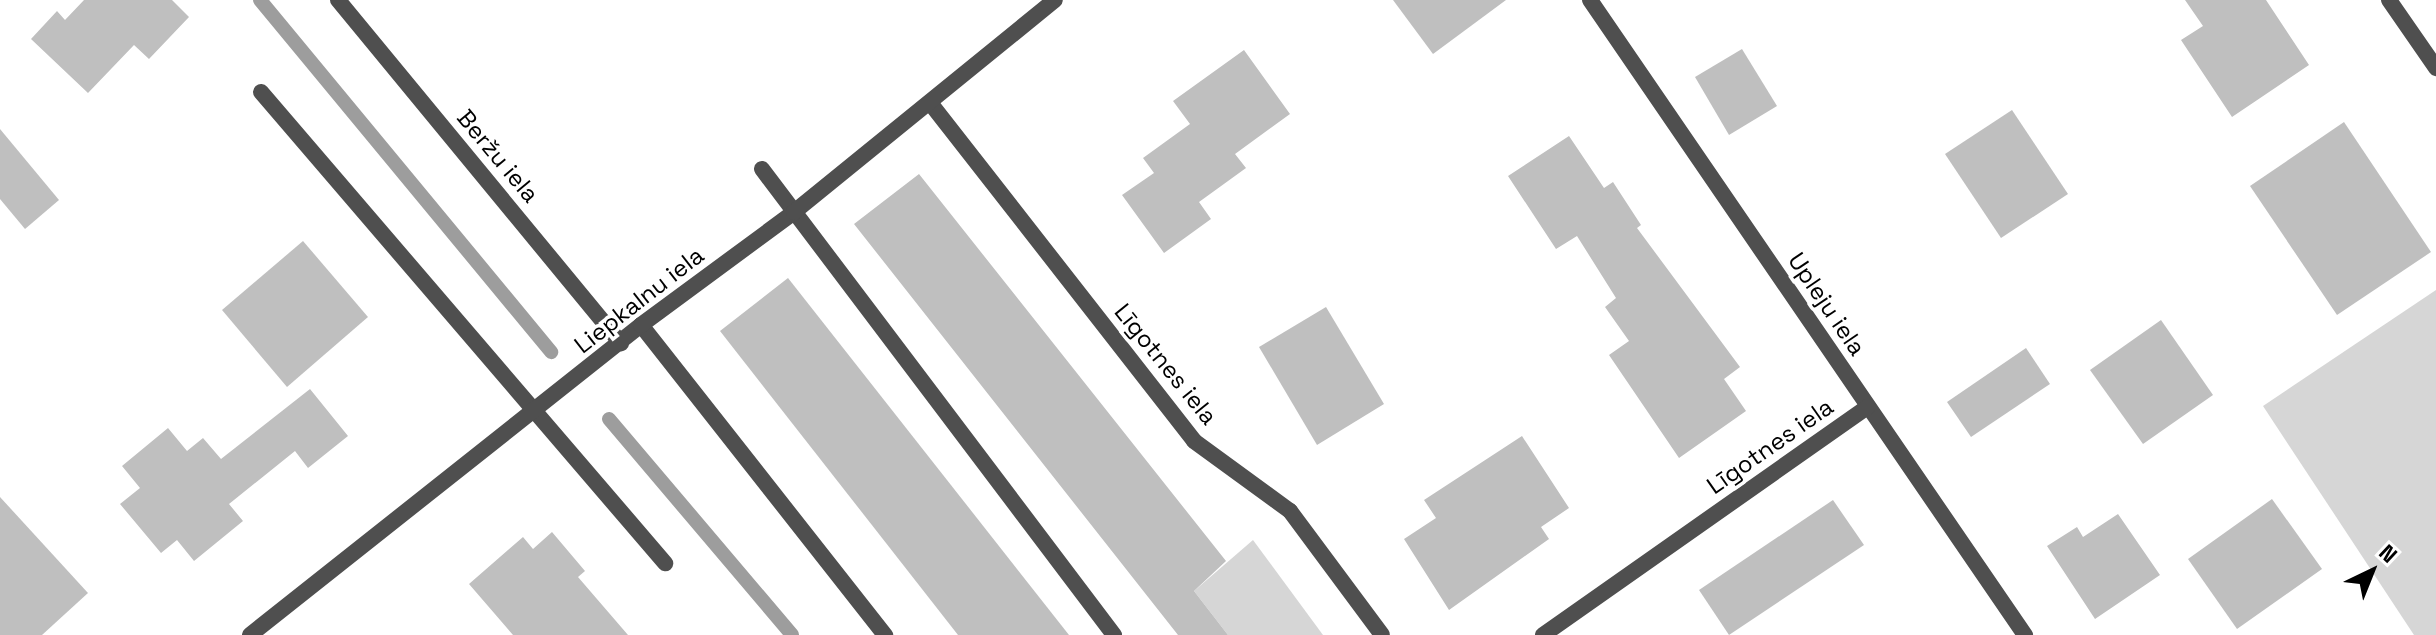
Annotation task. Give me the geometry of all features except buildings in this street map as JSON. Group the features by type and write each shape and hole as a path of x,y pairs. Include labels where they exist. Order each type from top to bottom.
{"street":[{"name":"Beržu iela","path":"338,0 621,343"},
{"name":"Liepkalnu iela","path":"250,635 537,412 641,325 794,212 931,104 1055,0"},
{"name":"Upleju iela","path":"1590,0 2025,635"},
{"path":"2389,0 2436,68"},
{"path":"261,92 665,563"},
{"name":"Līgotnes iela","path":"931,104 1194,441 1290,511 1382,635"},
{"path":"762,169 1114,635"},
{"path":"641,325 885,635"},
{"name":"Līgotnes iela","path":"1543,635 1868,407"}],"shaded area":[{"path":"2436,290 2436,635 2414,635 2263,406"},
{"path":"1253,540 1323,635 1228,635 1194,591"}],"waterway":[{"path":"260,0 551,352"},
{"path":"609,419 792,635"}]}
